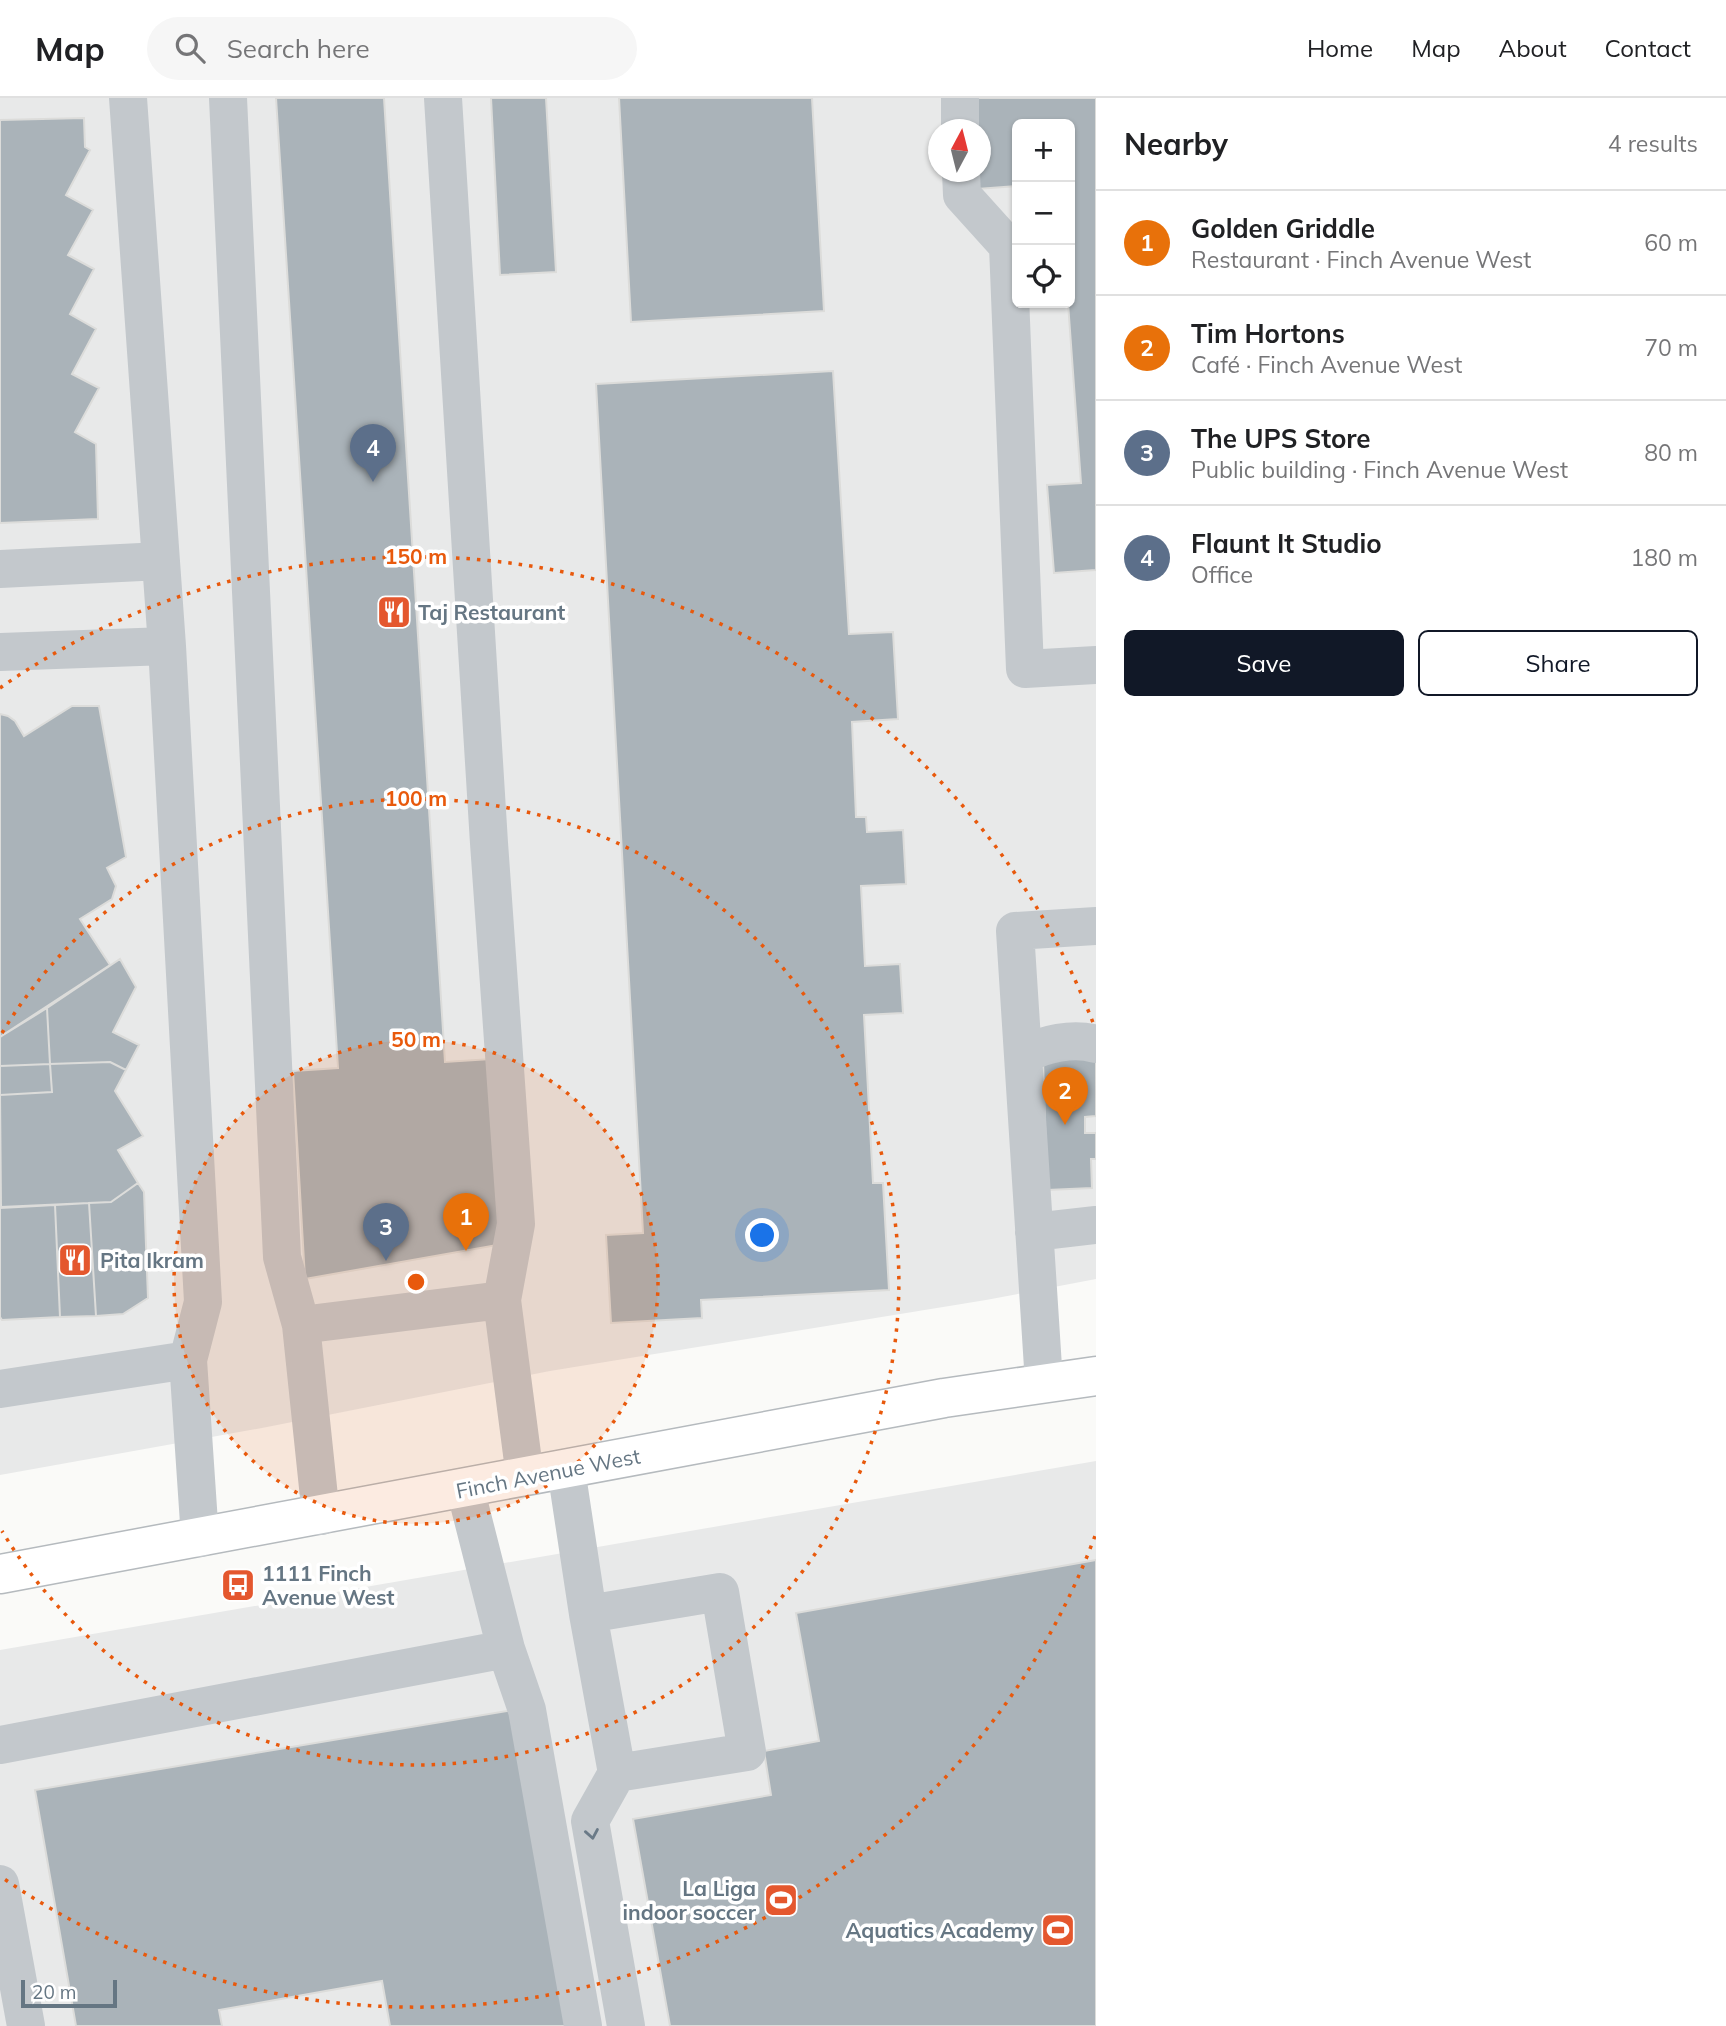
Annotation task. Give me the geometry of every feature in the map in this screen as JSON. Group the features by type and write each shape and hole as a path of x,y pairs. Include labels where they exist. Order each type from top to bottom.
{"main road":[{"name":"Finch Avenue West","path":"0,1574 944,1398 1096,1376"}],"lane":[{"path":"128,98 167,646 202,1302 188,1360 200,1538"},
{"path":"228,98 282,1257 301,1325 321,1516"},
{"path":"443,98 490,856 516,1224 502,1300 525,1477"},
{"path":"960,98 960,119"},
{"path":"961,182 962,195 1008,246 1025,669 1096,665"},
{"path":"0,569 161,561"},
{"path":"0,652 167,646"},
{"path":"1044,1383 1015,931 1096,926"},
{"path":"1022,1038 1096,1018"},
{"path":"1022,1038 1038,1047 1071,1041 1096,1044"},
{"path":"1034,1232 1096,1225"},
{"path":"301,1325 502,1300"},
{"path":"0,1389 188,1360"},
{"path":"566,1469 588,1614 617,1773 590,1821 626,2026"},
{"path":"466,1488 506,1649 527,1710 583,2026"},
{"path":"588,1614 720,1592 747,1752 617,1773"},
{"path":"0,1745 506,1649"},
{"path":"0,1884 26,2026"}],"shaded area":[{"path":"0,98 1096,98 1096,1279 986,1300 550,1371 262,1428 0,1475"},
{"path":"1096,1461 1096,2026 0,2026 0,1650"}],"building":[{"path":"276,98 384,98 445,1062 491,1059 503,1244 305,1279 293,1071 338,1068"},
{"path":"491,98 546,98 556,272 500,275"},
{"path":"619,98 812,98 824,311 631,322"},
{"path":"971,98 1096,98 1096,570 1054,573 1047,485 1081,483 1068,308 1075,308 1075,119 1012,119 1012,186 977,189 977,182 991,182 991,119 972,119"},
{"path":"84,118 85,147 90,150 66,195 93,210 68,255 94,269 70,314 96,329 72,374 99,388 75,432 96,444 98,519 0,523 0,120"},
{"path":"833,371 849,634 893,632 898,719 852,722 856,817 866,817 867,832 903,830 906,884 861,886 865,966 900,964 903,1013 864,1015 873,1183 883,1183 889,1290 701,1300 702,1318 611,1323 606,1235 643,1233 596,384"},
{"path":"72,706 99,706 126,857 107,868 116,886 112,899 80,919 110,965 0,1037 0,714 15,721 24,736"},
{"path":"120,959 136,987 113,1032 139,1045 126,1070 110,1062 50,1064 47,1008"},
{"path":"47,1008 50,1064 0,1066 0,1037"},
{"path":"1096,1058 1096,1116 1085,1117 1085,1133 1096,1133 1096,1159 1091,1159 1092,1188 1047,1190 1043,1060"},
{"path":"110,1062 126,1070 115,1091 143,1136 118,1150 138,1183 111,1202 1,1207 0,1095 52,1092 50,1064"},
{"path":"50,1064 52,1092 0,1095 0,1066"},
{"path":"138,1183 144,1192 148,1298 123,1314 96,1316 89,1203 111,1202"},
{"name":"Pita Ikram","path":"89,1203 96,1316 60,1317 55,1205"},
{"path":"55,1205 60,1317 2,1320 0,1208"},
{"path":"1096,1560 1096,2026 670,2026 633,1819 771,1795 764,1751 819,1741 796,1613"},
{"path":"519,1709 575,2026 390,2026 382,1981 219,2010 222,2026 76,2026 35,1790"}],"place":[{"name":"Flaunt It Studio","path":"373,482"},
{"name":"Taj Restaurant","path":"394,612"},
{"name":"Tim Hortons","path":"1065,1125"},
{"name":"Golden Griddle","path":"466,1251"},
{"name":"Pita Ikram","path":"75,1260"},
{"name":"The UPS Store","path":"386,1261"},
{"name":"1111 Finch Avenue West","path":"238,1585"},
{"name":"La Liga indoor soccer","path":"781,1900"},
{"name":"Aquatics Academy","path":"1058,1930"}]}
